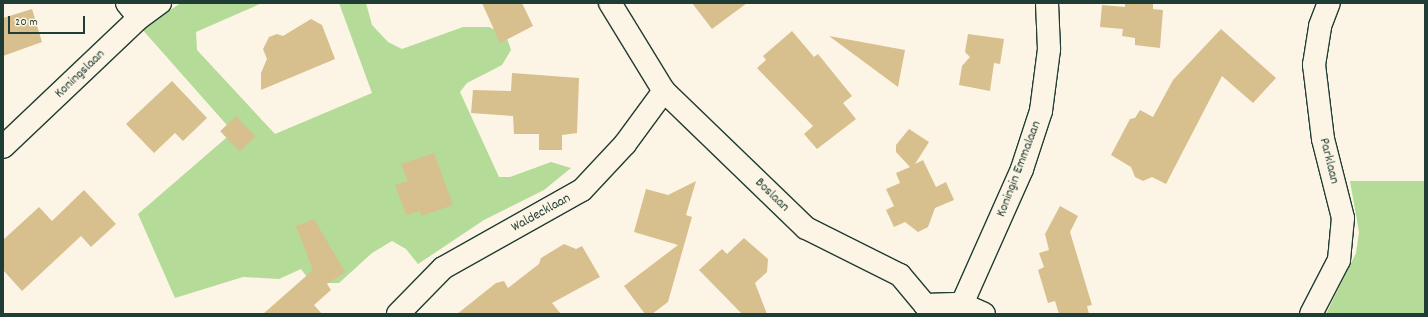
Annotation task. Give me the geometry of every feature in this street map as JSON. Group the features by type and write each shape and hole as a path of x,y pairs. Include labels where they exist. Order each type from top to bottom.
{"street":[{"name":"Koningslaan","path":"3,147 133,11 160,3"},
{"name":"Boslaan","path":"610,3 664,91 806,228 900,275 920,310 962,304 984,314"},
{"name":"Koningin Emmalaan","path":"962,304 1022,169 1041,111 1049,49 1047,3"},
{"name":"Parklaan","path":"1311,314 1339,260 1343,218 1323,139 1314,65 1320,26 1329,3"},
{"name":"Waldecklaan","path":"398,314 443,268 582,190 625,144 664,91"}],"green space":[{"path":"181,3 262,3 196,32 197,50 275,134 372,93 339,3 366,3 372,25 388,42 402,49 463,27 489,27 506,35 511,50 502,65 467,83 460,92 499,177 510,177 551,162 571,168 544,190 484,220 418,264 406,249 392,241 372,253 339,283 321,283 316,289 301,269 279,279 243,277 175,298 138,214 233,132 141,28"},
{"path":"1350,181 1425,181 1425,314 1326,314 1356,253 1359,232"}],"building":[{"path":"482,3 522,3 533,26 500,43"},
{"path":"692,3 747,3 712,29"},
{"path":"1125,3 1153,3 1153,9 1163,10 1160,48 1135,45 1135,38 1122,36 1123,29 1100,27 1102,5 1125,7"},
{"path":"32,9 42,42 3,56 3,18"},
{"path":"311,19 322,25 335,59 261,90 261,73 267,59 263,49 269,37 277,34 283,36"},
{"path":"1221,29 1276,78 1253,103 1222,76 1166,184 1152,177 1143,181 1135,177 1131,167 1111,155 1130,119 1135,118 1140,110 1153,117 1173,80"},
{"path":"792,31 814,57 818,54 852,96 843,103 856,119 817,149 804,134 813,126 757,68 766,60 763,56"},
{"path":"968,34 1004,39 1000,64 994,63 990,91 959,85 962,66 970,57 965,52"},
{"path":"829,36 905,50 898,87"},
{"path":"512,73 579,78 577,133 562,135 562,150 539,150 539,134 514,134 513,116 471,113 473,90 511,91"},
{"path":"172,81 207,118 183,141 175,133 154,153 126,124"},
{"path":"236,116 255,136 240,151 220,131"},
{"path":"909,129 929,142 915,164 923,160 936,187 946,182 954,200 935,208 928,227 918,232 905,222 894,227 886,210 894,206 886,189 900,183 896,173 910,167 896,152 896,145"},
{"path":"434,153 453,205 421,216 420,211 406,215 395,185 408,181 401,164"},
{"path":"696,181 686,215 692,217 668,302 652,314 645,314 624,286 678,245 634,232 646,189 668,195"},
{"path":"84,190 116,224 91,247 81,236 22,291 3,270 3,240 39,207 52,221"},
{"path":"1060,206 1078,216 1070,232 1092,305 1087,306 1089,314 1059,314 1055,301 1048,303 1038,270 1044,267 1039,253 1049,250 1045,234"},
{"path":"314,219 345,272 327,284 331,290 314,305 322,314 263,314 313,270 296,226"},
{"path":"744,238 768,259 767,272 755,283 767,314 742,314 699,270 722,249 727,254"},
{"path":"564,244 576,249 582,246 600,277 552,303 561,314 457,314 496,283 504,281 508,288 539,264 541,258"}]}
